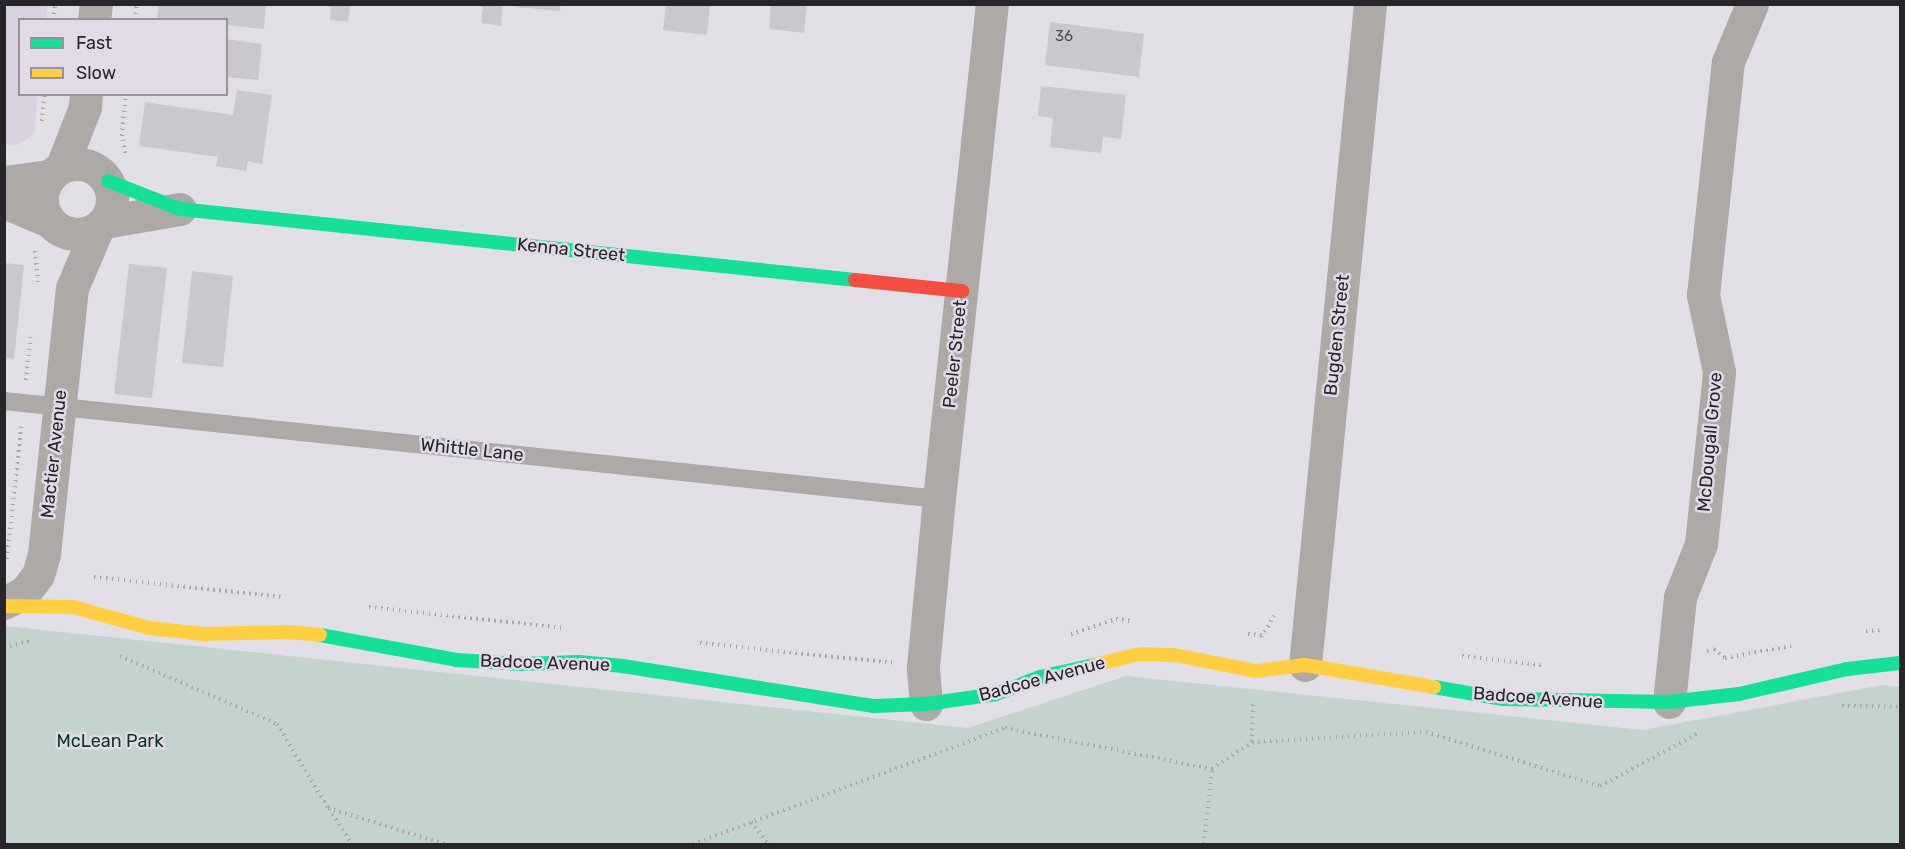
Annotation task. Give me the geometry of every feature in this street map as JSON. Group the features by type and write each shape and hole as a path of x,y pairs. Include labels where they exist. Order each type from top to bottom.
{"street":[{"name":"Peeler Street","path":"926,704 923,667 992,4"},
{"name":"Bugden Street","path":"1306,655 1370,4"},
{"name":"McDougall Grove","path":"1669,702 1680,597 1701,544 1719,372 1703,295 1728,62 1752,4"},
{"path":"52,224 41,199 43,186 55,171 85,101"},
{"path":"4,202 77,235 101,225 112,202 85,101"},
{"path":"4,182 55,171 74,163 103,175"},
{"name":"Kenna Street","path":"103,175 180,209"},
{"name":"Kenna Street","path":"101,225 180,209 962,291"},
{"name":"Mactier Avenue","path":"52,224 72,288"},
{"name":"Mactier Avenue","path":"4,605 25,592 38,575 44,554 72,288 101,225"},
{"name":"Badcoe Avenue","path":"4,605 72,607 149,628 204,634 288,632 342,637 457,660 520,664 579,662 623,666 874,706 926,704 996,694 1040,677 1140,654 1174,655 1256,671 1306,655 1503,699 1669,702 1739,694 1847,669 1900,663"}],"lane":[{"name":"Whittle Lane","path":"4,401 939,499"}],"path":[{"path":"42,126 45,96"},
{"path":"72,607 76,575 291,598"},
{"path":"363,606 566,628"},
{"path":"1062,637 1116,619 1138,622"},
{"path":"1865,632 1889,630"},
{"path":"1239,633 1280,637 1306,655"},
{"path":"4,647 34,641"},
{"path":"697,642 923,667"},
{"path":"1674,653 1696,656 1714,649 1725,658 1795,645"},
{"path":"118,655 277,724 352,844"},
{"path":"1461,656 1544,665"},
{"path":"1834,705 1900,707"},
{"path":"693,844 1005,728 1212,769 1252,742 1426,732 1600,786 1703,731"},
{"path":"1204,844 1212,769"},
{"path":"328,808 446,844"},
{"path":"751,822 769,844"}],"shaded area":[{"path":"5,4 48,5 46,18 18,18 18,96 38,96 34,134 18,145 5,144"}],"green space":[{"name":"McLean Park","path":"5,626 968,728 1126,676 1643,730 1882,685 1900,687 1900,844 5,844"}],"building":[{"path":"159,4 266,4 264,29 228,25 228,18 157,18"},
{"path":"476,4 503,4 501,26 481,23 483,7"},
{"path":"516,4 561,4 560,11 515,7"},
{"path":"771,4 807,4 804,33 769,29"},
{"path":"325,5 350,5 348,22 330,20 331,7"},
{"path":"666,5 710,5 707,35 663,30"},
{"path":"1050,22 1144,34 1139,77 1045,65"},
{"path":"228,39 262,44 258,80 228,77"},
{"path":"1041,86 1126,95 1121,139 1103,137 1101,153 1050,147 1053,118 1038,116"},
{"path":"237,90 272,95 262,164 248,161 246,171 216,166 218,157 139,146 145,102 233,115"},
{"path":"4,263 24,265 14,359 4,358"},
{"path":"129,264 167,268 152,398 114,394"},
{"path":"192,271 233,276 223,367 182,363"}],"traffic: fast":[{"path":"108,181 180,209 855,280"},
{"path":"320,635 457,660 520,664 579,662 623,666 874,706 926,704 996,694 1040,677 1094,665"},
{"path":"1434,687 1503,699 1669,702 1739,694 1847,669 1900,663"}],"traffic: slow":[{"path":"4,606 73,607 149,628 204,634 288,632 320,635"},
{"path":"1094,665 1141,654 1174,655 1256,671 1305,665 1434,687"}],"traffic: jam":[{"path":"855,280 962,291"}]}
